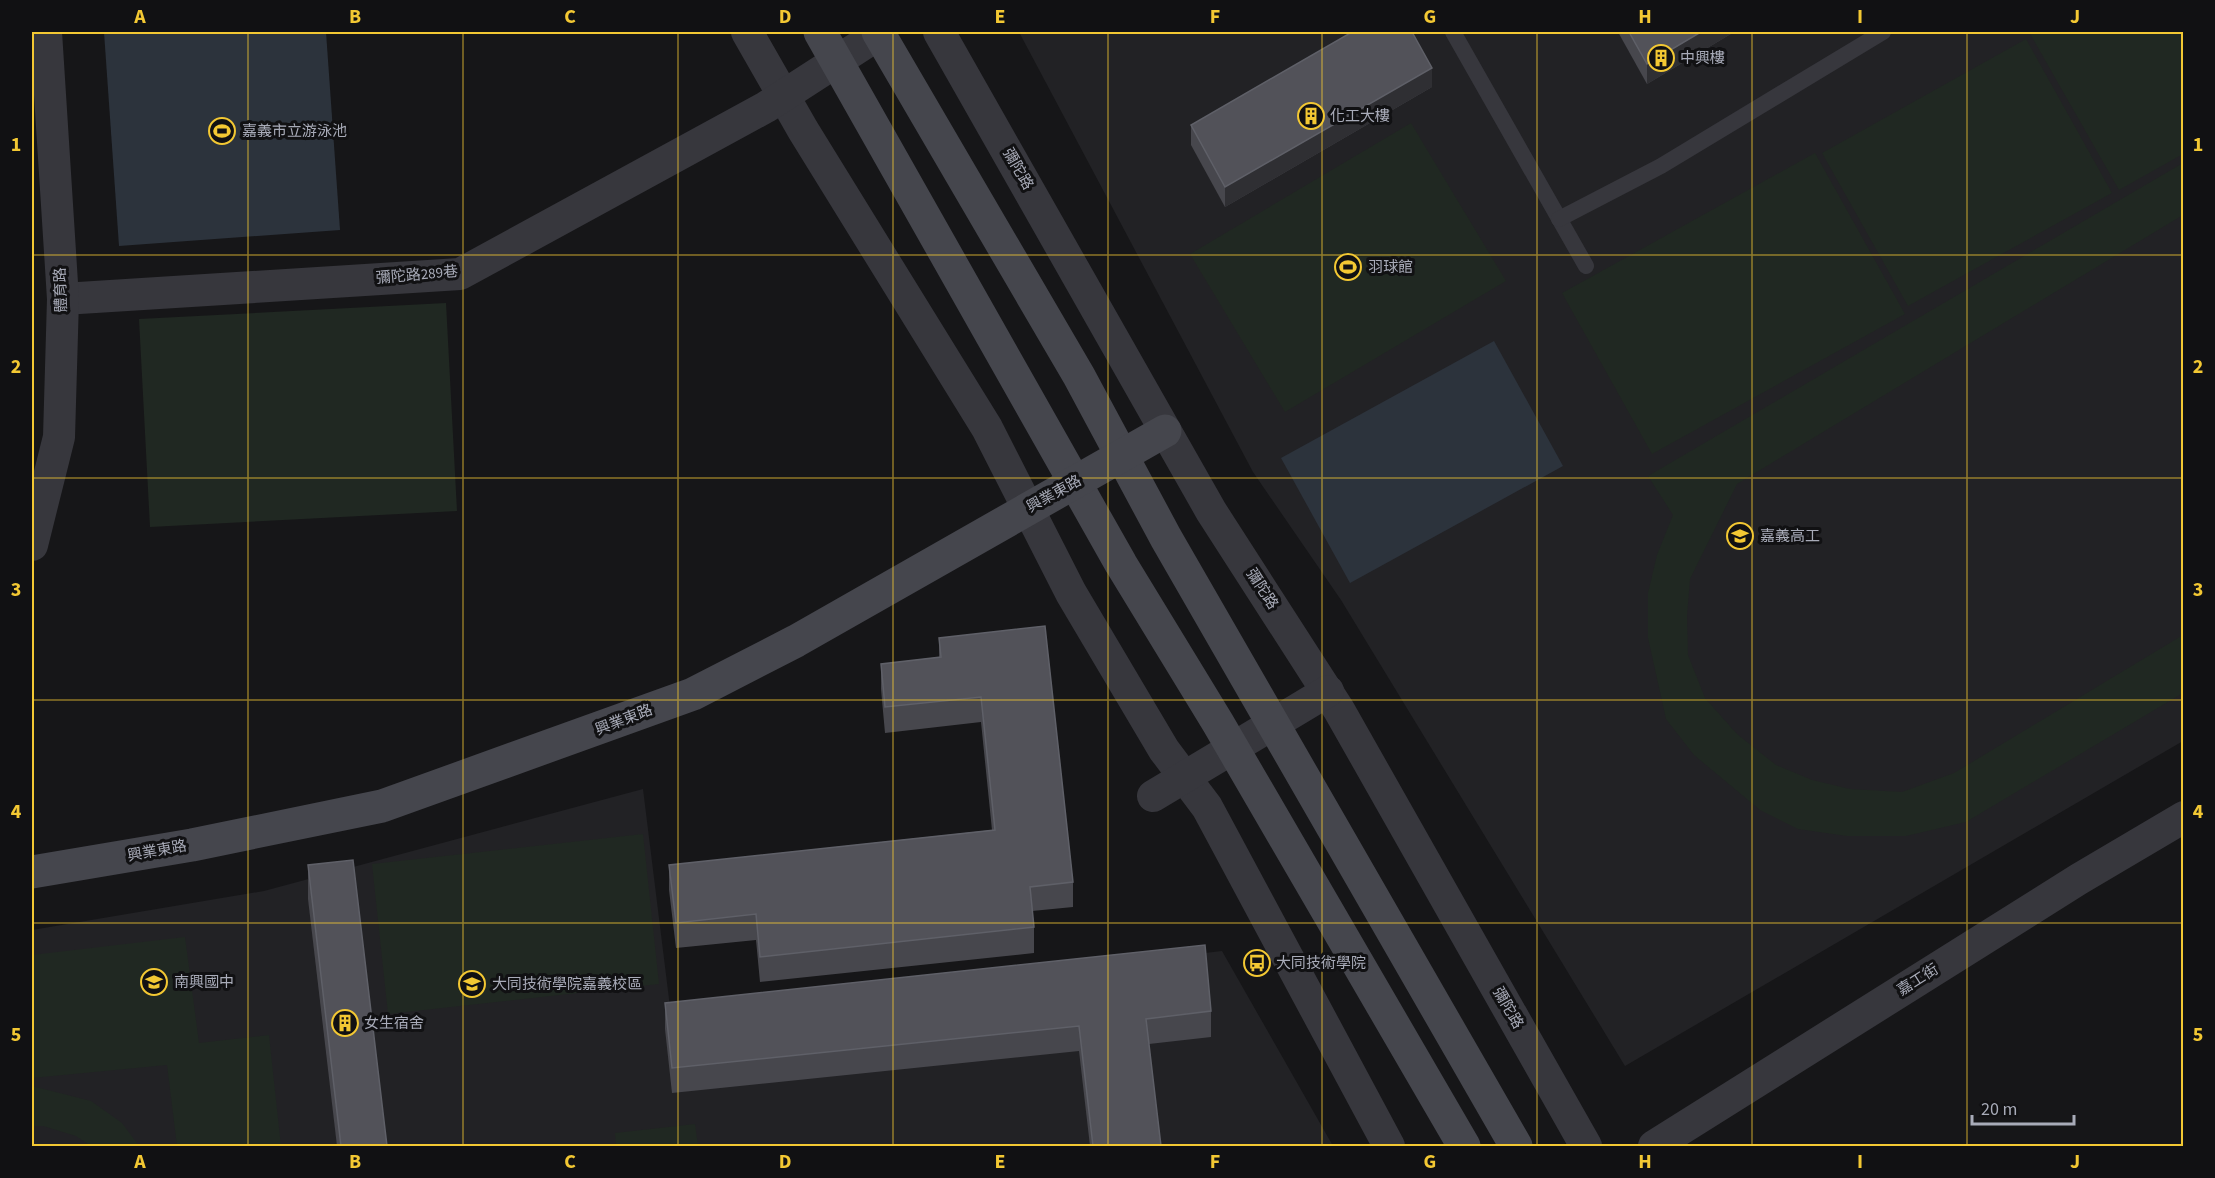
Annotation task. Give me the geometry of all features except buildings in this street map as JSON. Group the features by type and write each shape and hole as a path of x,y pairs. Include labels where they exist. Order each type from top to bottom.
{"street":[{"name":"體育路","path":"32,545 59,437 63,299 46,32"},
{"path":"747,32 774,101 987,428 1071,592 1164,750 1207,807 1389,1146"},
{"path":"820,32 1076,483 1464,1146"},
{"name":"彌陀路289巷","path":"63,299 460,274 774,101 880,32"},
{"path":"880,32 1079,376 1166,538 1516,1146"},
{"name":"彌陀路","path":"939,32 1123,353 1211,512 1328,691 1586,1146"},
{"name":"興業東路","path":"32,872 192,845 382,806 600,730 693,694 775,652 1165,432"},
{"path":"1153,796 1328,691"},
{"name":"嘉工街","path":"1654,1146 2079,879 2184,817"}],"lane":[{"path":"1453,32 1586,267"},
{"path":"1559,219 1660,166 1883,32"}],"shaded area":[{"name":"嘉義市立游泳池","path":"104,32 326,32 340,230 119,246"},
{"name":"嘉義高工","path":"1019,32 2183,32 2183,741 1625,1066 1341,600 1253,472"},
{"path":"2029,32 2183,32 2183,154 2119,190"},
{"path":"2026,39 2112,193 1908,306 1822,153"},
{"name":"羽球館","path":"1411,123 1506,281 1285,412 1190,254"},
{"path":"1815,153 1905,314 1652,454 1562,293"},
{"path":"2183,163 2183,215 1737,484 1690,579 1687,616 1688,655 1705,698 1737,734 1776,765 1812,780 1850,789 1902,792 1954,773 2183,635 2183,693 1966,822 1906,836 1847,836 1798,829 1760,810 1694,755 1666,719 1648,638 1648,593 1657,555 1673,515 1648,476"},
{"path":"446,303 457,511 150,527 139,319"},
{"path":"1494,341 1563,466 1350,583 1281,458"},
{"name":"大同技術學院嘉義校區","path":"643,789 671,1015 1222,951 1333,1146 32,1146 32,930 264,891"},
{"path":"643,834 659,984 388,1014 372,864"},
{"path":"185,937 199,1043 269,1035 281,1146 177,1146 167,1065 32,1078 32,955"},
{"path":"32,1086 91,1101 122,1123 139,1146 91,1146 76,1136 43,1126 32,1126"},
{"path":"695,1124 698,1146 616,1146 615,1133"}],"place":[{"name":"中興樓","path":"1661,58"},
{"name":"化工大樓","path":"1311,116"},
{"name":"嘉義市立游泳池","path":"222,131"},
{"name":"羽球館","path":"1348,267"},
{"name":"嘉義高工","path":"1740,536"},
{"name":"大同技術學院","path":"1257,963"},
{"name":"南興國中","path":"154,982"},
{"name":"大同技術學院嘉義校區","path":"472,984"},
{"name":"女生宿舍","path":"345,1023"}]}
